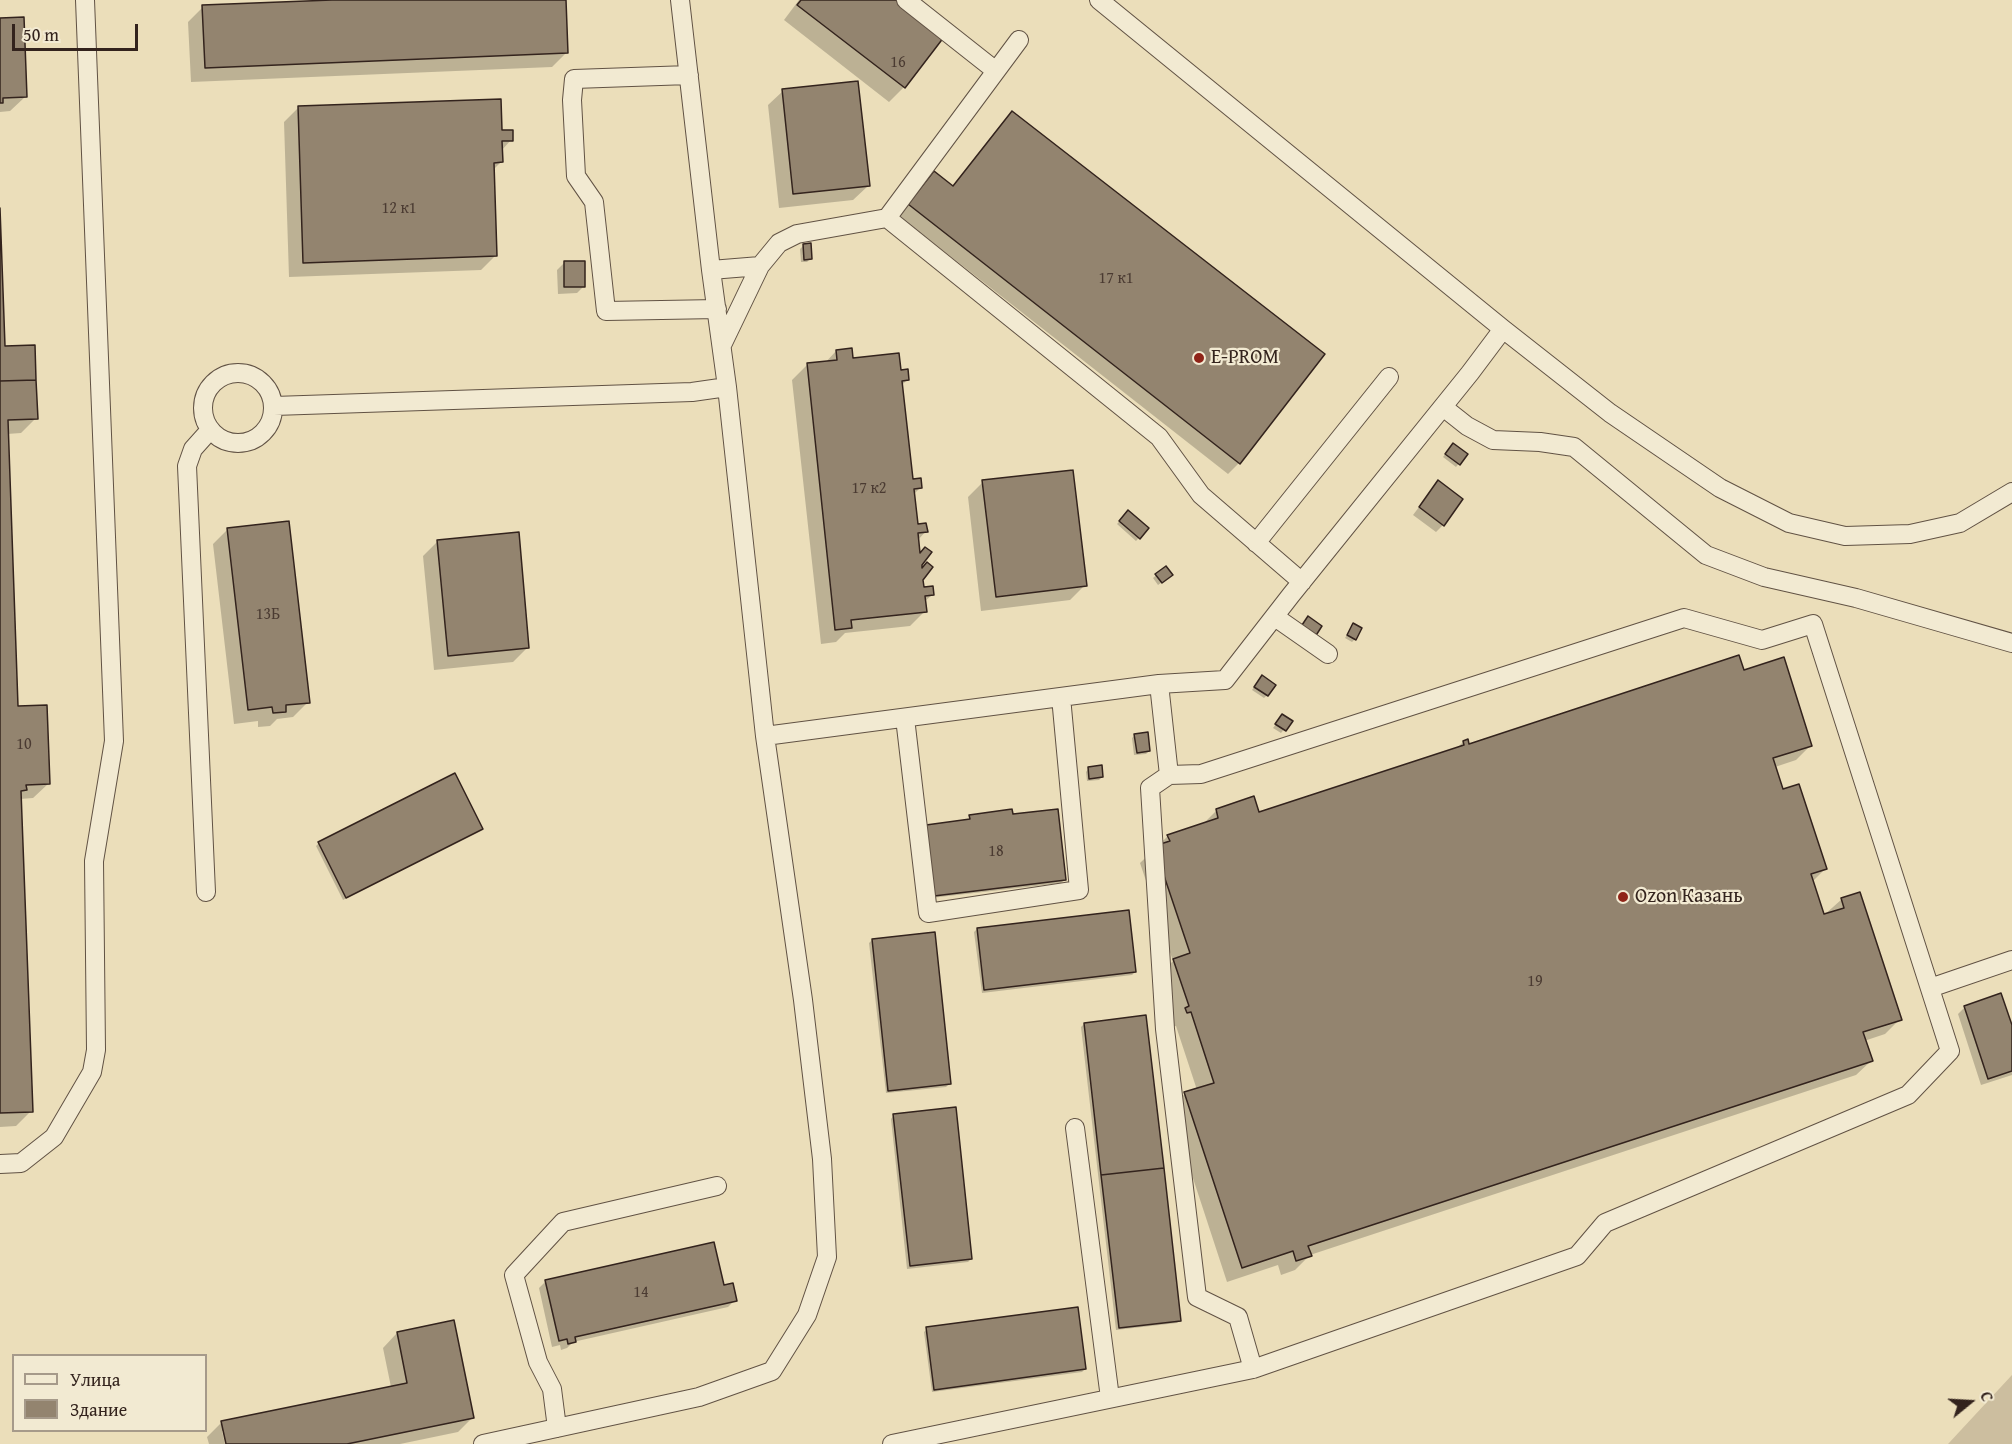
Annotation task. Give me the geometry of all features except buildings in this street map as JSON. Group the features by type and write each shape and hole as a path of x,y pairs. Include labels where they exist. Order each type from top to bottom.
{"street":[{"path":"0,1164 21,1163 54,1137 92,1072 96,1050 94,861 114,741 85,0"},
{"path":"483,1444 699,1397 772,1371 807,1315 827,1257 821,1147 803,1000 765,736 727,387 680,0"},
{"path":"906,0 996,71"},
{"path":"1099,0 1503,329 1610,413 1720,488 1789,523 1845,537 1910,534 1960,523 2012,492"},
{"path":"722,345 760,266 779,243 796,234 887,218 1019,40"},
{"path":"689,75 574,79 572,100 576,176 594,201 606,311 717,309"},
{"path":"887,218 1159,437 1201,495 1302,582"},
{"path":"711,270 760,266"},
{"path":"765,736 1159,684 1225,680 1503,329"},
{"path":"235,372 254,375 268,388 274,406 270,423 259,437 242,443 225,441 210,430 203,413 205,394 217,379 235,372"},
{"path":"1256,543 1389,378"},
{"path":"274,406 692,392 727,387"},
{"path":"1443,407 1467,426 1493,440 1540,442 1574,447 1706,555 1764,577 1856,598 2012,644"},
{"path":"206,892 187,466 193,449 210,430"},
{"path":"1275,617 1328,654"},
{"path":"892,1444 1253,1369 1577,1256 1605,1223 1908,1095 1950,1052 1813,624 1762,640 1684,618 1201,774 1169,776 1150,788 1165,1029 1197,1297 1238,1317 1253,1369"},
{"path":"1159,684 1169,776"},
{"path":"905,718 928,913 1079,890 1061,697"},
{"path":"1930,988 2012,960"},
{"path":"1075,1128 1110,1398"},
{"path":"557,1428 552,1389 538,1362 514,1275 563,1222 717,1186"}],"shaded area":[{"path":"2012,1375 2012,1444 1948,1444"}],"place":[{"name":"E-PROM","path":"1199,358"},
{"name":"Ozon Казань","path":"1623,897"}]}
